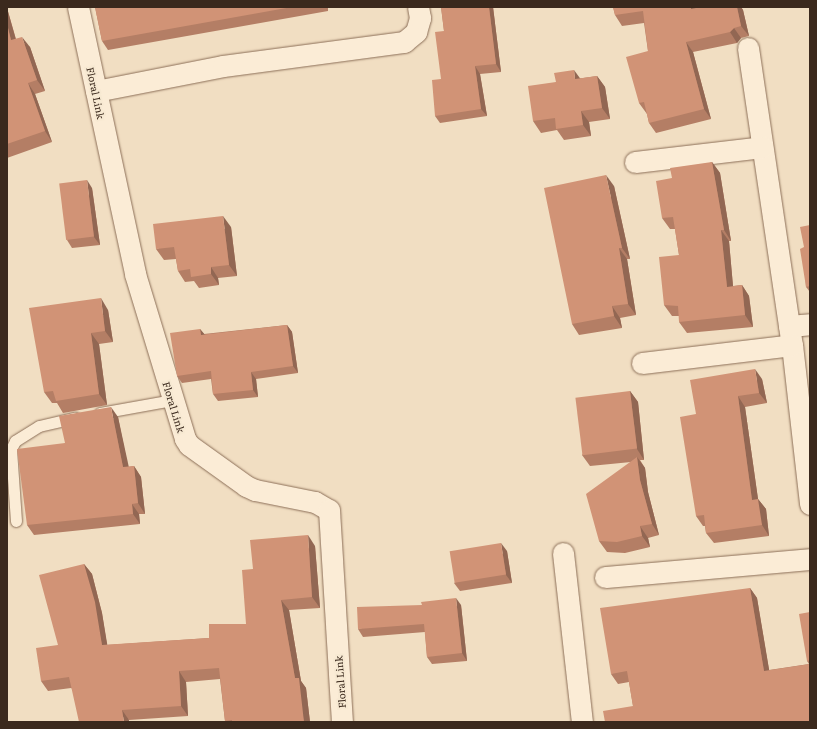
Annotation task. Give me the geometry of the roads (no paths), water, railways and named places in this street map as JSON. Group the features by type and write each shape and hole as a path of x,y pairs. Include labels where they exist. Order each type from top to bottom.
{"street":[{"name":"Floral Link","path":"78,7 135,274 182,433 189,445 234,478 255,490 315,502 329,510 342,722"},
{"path":"96,92 223,66 404,42 416,32 420,18 418,7"},
{"path":"748,48 790,336 810,504"},
{"path":"635,162 762,147"},
{"path":"642,363 790,336 810,324"},
{"path":"563,553 581,722"},
{"path":"605,577 810,559"}],"lane":[{"path":"16,521 11,449 15,441 25,433 56,421 172,400"}]}
